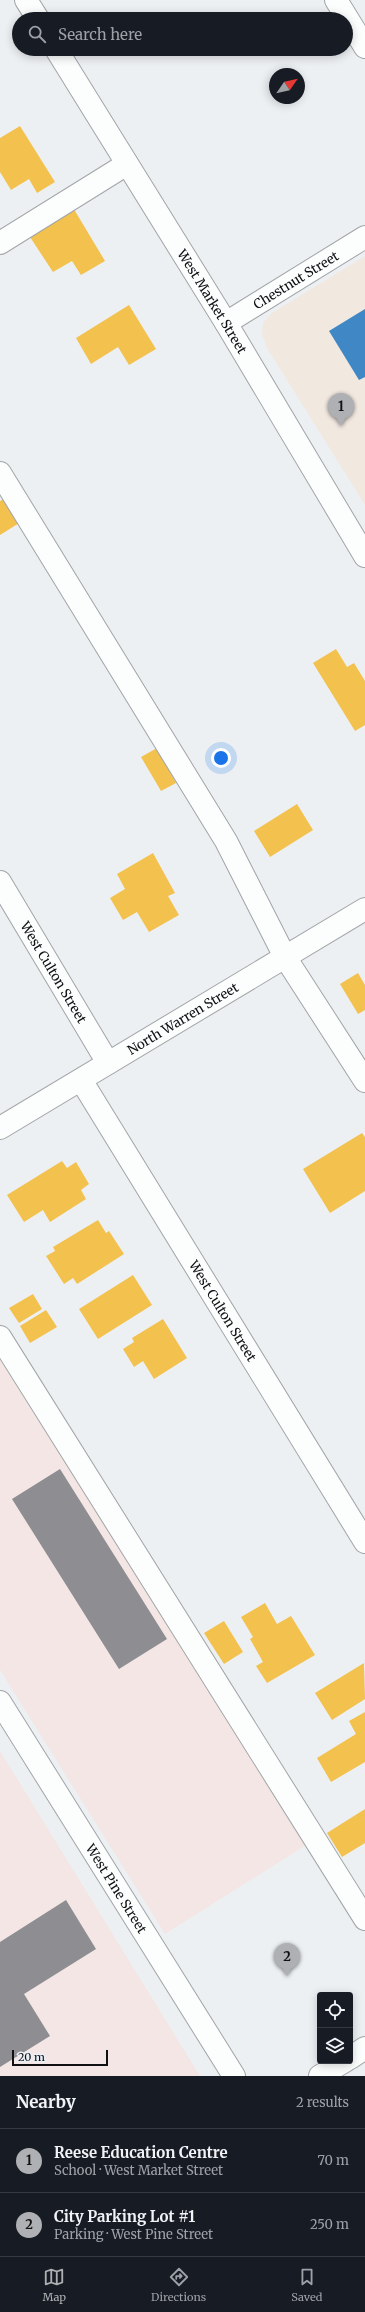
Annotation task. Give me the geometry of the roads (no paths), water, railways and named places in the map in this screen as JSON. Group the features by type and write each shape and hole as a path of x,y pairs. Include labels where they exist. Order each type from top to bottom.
{"street":[{"path":"26,0 34,12"},
{"path":"336,0 343,12"},
{"path":"353,28 365,47"},
{"name":"West Market Street","path":"60,56 226,323 365,556"},
{"path":"0,243 127,164"},
{"name":"Chestnut Street","path":"226,323 365,237"},
{"path":"0,473 226,841 285,957 365,1081"},
{"name":"West Culton Street","path":"0,882 108,1063"},
{"name":"North Warren Street","path":"0,1128 365,909"},
{"name":"West Culton Street","path":"81,1080 365,1542"},
{"path":"0,1337 365,1919"},
{"name":"West Pine Street","path":"0,1702 234,2076"},
{"path":"353,2056 365,2048"},
{"path":"320,2076 340,2064"}],"place":[{"name":"Reese Education Centre","path":"341,426"},
{"name":"City Parking Lot #1","path":"287,1976"}]}
